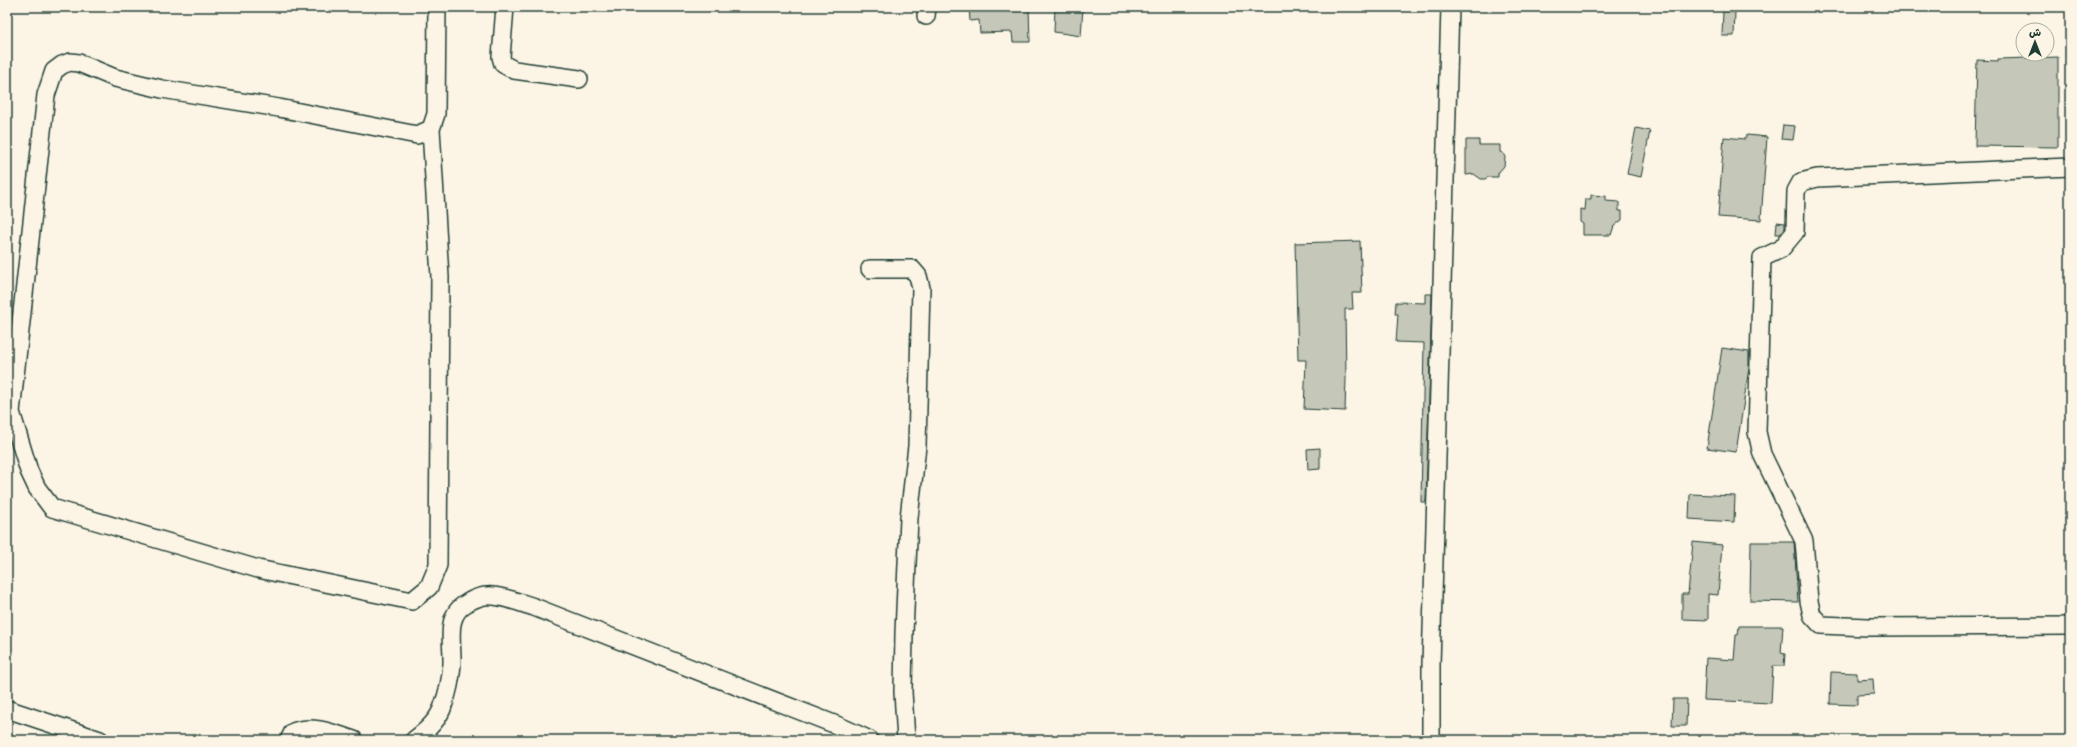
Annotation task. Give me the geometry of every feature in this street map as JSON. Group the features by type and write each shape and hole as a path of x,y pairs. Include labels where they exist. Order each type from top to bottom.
{"street":[{"path":"431,129 422,134 412,135 278,108 162,89 115,78 78,63 70,62 62,65 54,71 46,95 14,320 12,393 12,420 29,471 37,488 52,508 258,569 412,601 429,587 438,565 440,278 431,129 437,107 438,7"},
{"path":"505,7 501,57 502,64 514,70 579,79"},
{"path":"1431,740 1431,650 1450,7"},
{"path":"2070,167 1817,178 1802,182 1796,191 1795,232 1781,249 1762,258 1757,432 1762,454 1777,482 1804,541 1809,601 1812,615 1821,625 1868,627 2070,626"},
{"path":"870,269 912,269 918,276 921,288 917,446 909,518 904,633 906,740"},
{"path":"414,740 420,736 438,717 443,707 452,665 451,626 455,613 464,604 475,598 494,596 534,607 839,726 870,740"},
{"path":"7,709 100,740"},
{"path":"289,740 294,732 309,728 354,740"}],"building":[{"path":"969,7 1029,7 1030,42 1013,42 1012,32 980,33 979,20 970,21"},
{"path":"1055,7 1083,7 1081,36 1054,32"},
{"path":"1723,11 1735,12 1734,36 1722,36"},
{"path":"2055,57 2058,57 2058,147 1975,146 1977,60 1998,61 1998,59 2015,58 2015,62 2055,62"},
{"path":"1783,125 1795,126 1793,140 1781,139"},
{"path":"1636,128 1650,131 1641,177 1627,174"},
{"path":"1747,135 1767,137 1761,220 1718,217 1724,137 1745,139"},
{"path":"1466,140 1479,140 1479,145 1500,145 1500,152 1503,153 1505,157 1504,166 1498,173 1498,177 1481,179 1474,174 1466,175"},
{"path":"1591,195 1606,196 1606,201 1619,202 1619,211 1622,211 1622,220 1614,226 1611,235 1583,235 1583,224 1580,222 1580,209 1585,210 1586,199 1591,199"},
{"path":"1777,222 1785,223 1785,228 1781,234 1776,234"},
{"path":"1360,241 1362,293 1352,293 1353,309 1345,309 1345,411 1304,409 1306,360 1298,360 1295,243"},
{"path":"1425,294 1432,294 1426,502 1421,502 1424,343 1396,342 1398,314 1395,314 1396,302 1425,303"},
{"path":"1722,348 1749,352 1749,368 1736,452 1707,448"},
{"path":"1320,448 1320,469 1308,470 1307,449"},
{"path":"1690,494 1735,496 1734,522 1689,519"},
{"path":"1693,542 1722,545 1718,595 1708,594 1708,620 1682,619 1682,594 1688,594"},
{"path":"1751,542 1794,542 1798,602 1750,601"},
{"path":"1739,626 1783,626 1781,653 1785,654 1784,666 1773,666 1771,703 1704,700 1706,658 1734,660 1736,635 1738,635"},
{"path":"1831,672 1857,673 1857,680 1873,679 1874,694 1857,695 1857,705 1830,704"},
{"path":"1673,699 1687,699 1686,726 1672,726"}]}
